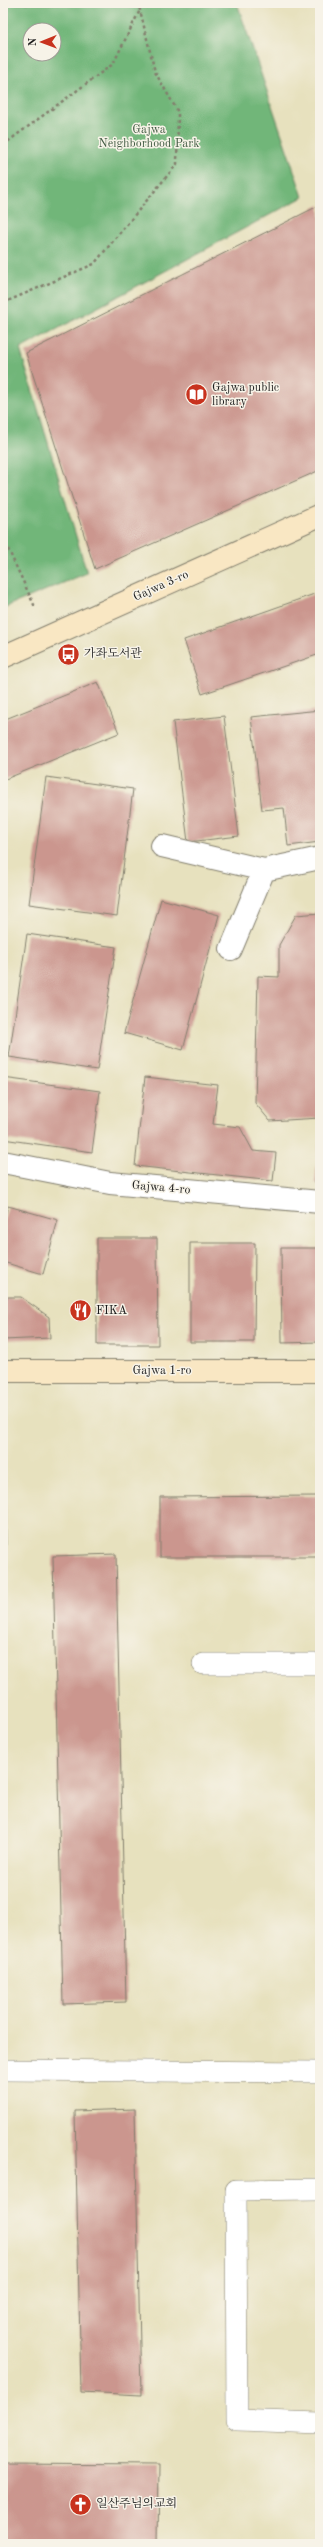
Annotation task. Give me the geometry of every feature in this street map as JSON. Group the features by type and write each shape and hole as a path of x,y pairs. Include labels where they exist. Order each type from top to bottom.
{"street":[{"name":"Gajwa 3-ro","path":"3,658 320,515"},
{"path":"162,846 264,870 320,858"},
{"path":"231,949 264,870"},
{"name":"Gajwa 4-ro","path":"3,1162 110,1183 320,1202"},
{"name":"Gajwa 1-ro","path":"3,1371 320,1371"}],"lane":[{"path":"203,1664 320,1664"},
{"path":"3,2070 320,2072"},
{"path":"320,2189 236,2190 236,2206 237,2420 320,2423"}],"path":[{"path":"3,303 94,264 177,164 178,112 155,72 137,3"},
{"path":"3,145 113,64 140,10"},
{"path":"3,538 36,609"}],"green space":[{"name":"Gajwa Neighborhood Park","path":"3,3 237,3 303,197 20,349 87,573 3,608"}],"building":[{"path":"320,205 320,470 95,569 26,353"},
{"path":"320,592 320,654 202,694 184,640"},
{"path":"98,682 119,733 3,780 3,720"},
{"path":"320,710 320,842 288,846 284,808 262,810 251,717"},
{"path":"224,716 239,836 188,842 173,722"},
{"path":"46,777 133,789 117,916 29,904"},
{"path":"161,899 219,915 183,1050 124,1033"},
{"path":"320,913 320,1118 270,1121 255,1103 258,976 279,977 279,945 296,915"},
{"path":"27,934 116,947 97,1070 9,1057"},
{"path":"145,1077 218,1085 213,1124 240,1127 253,1151 276,1153 273,1181 135,1166"},
{"path":"3,1078 100,1091 92,1152 3,1139"},
{"path":"319,1140 320,1183 315,1183"},
{"path":"8,1206 58,1220 43,1274 3,1262 3,1222"},
{"path":"97,1238 157,1238 158,1345 97,1345"},
{"path":"190,1243 255,1243 254,1342 190,1342"},
{"path":"281,1248 320,1248 320,1342 282,1343"},
{"path":"3,1297 21,1297 49,1317 50,1338 3,1340"},
{"path":"3,1486 5,1486 6,1546 3,1546"},
{"path":"320,1496 320,1557 160,1557 160,1497"},
{"path":"116,1554 126,2002 63,2004 53,1556"},
{"path":"135,2109 141,2395 81,2392 75,2111"},
{"name":"일산주님의교회","path":"3,2464 159,2465 158,2544 3,2544"}],"place":[{"name":"Gajwa public library","path":"197,395"},
{"name":"가좌도서관","path":"69,654"},
{"name":"FIKA","path":"81,1311"},
{"name":"일산주님의교회","path":"81,2504"}]}
